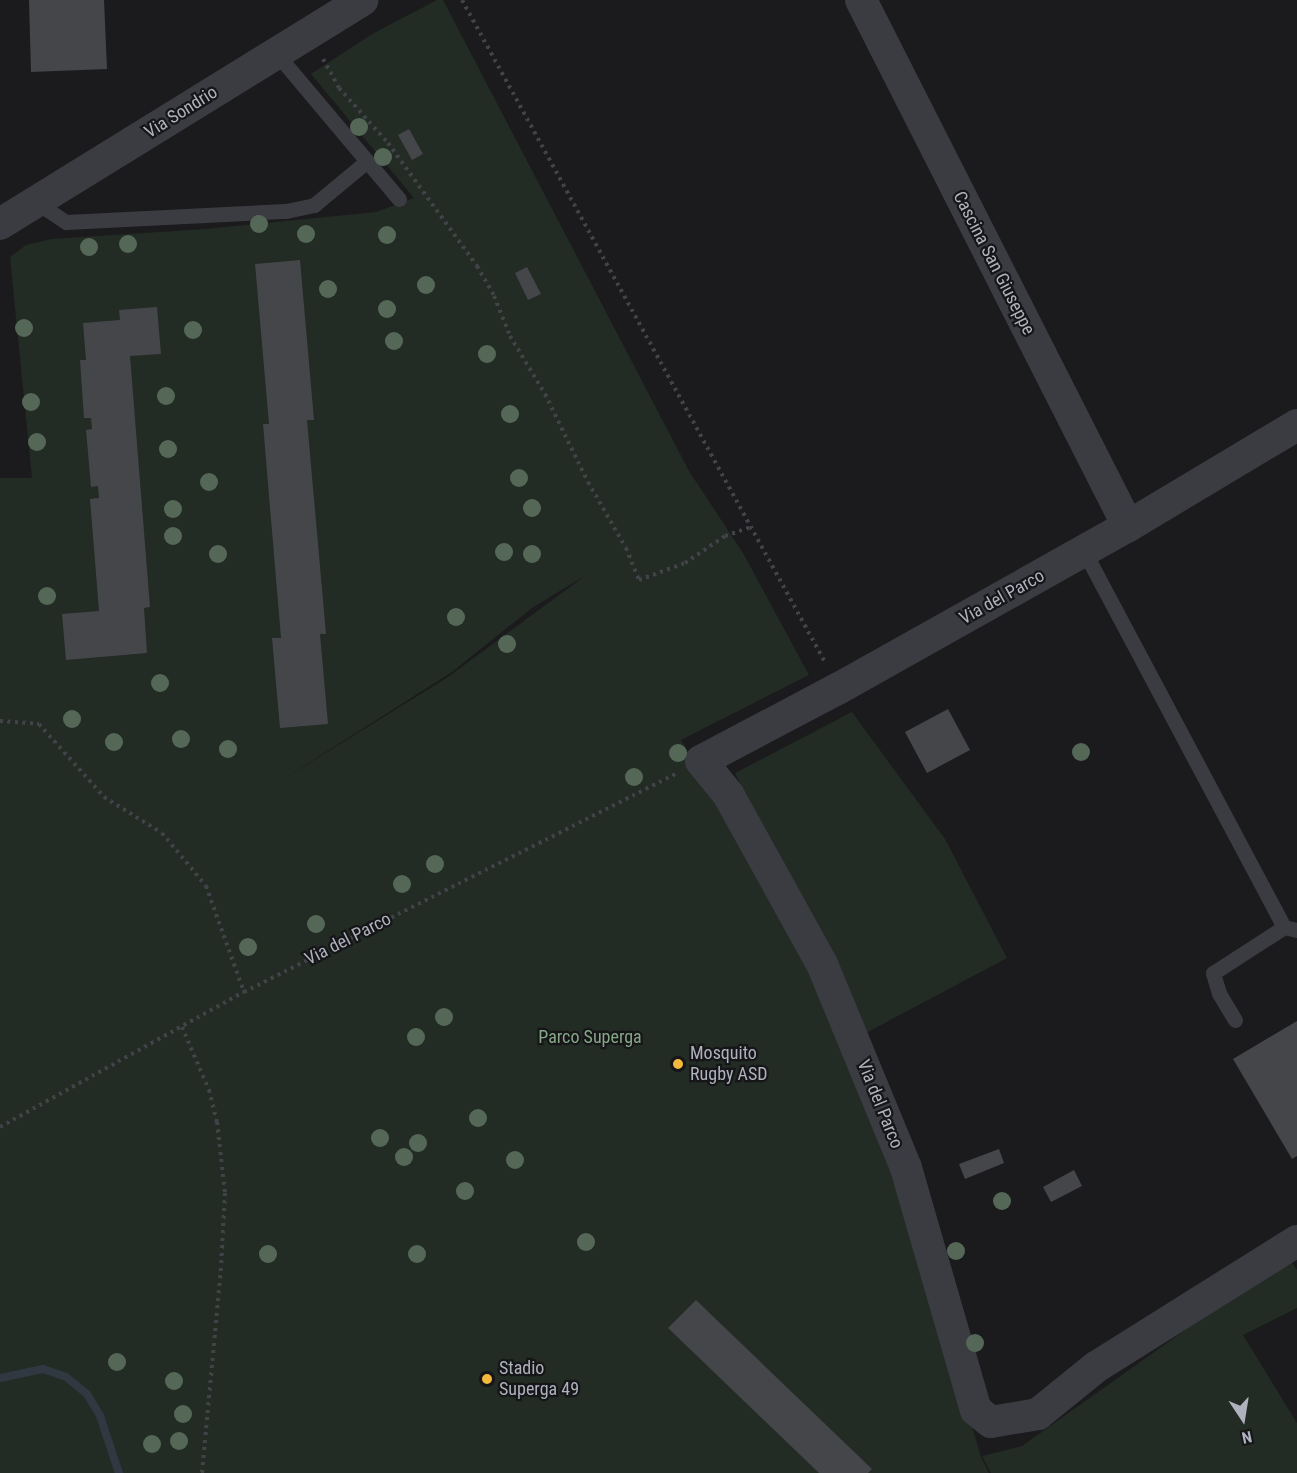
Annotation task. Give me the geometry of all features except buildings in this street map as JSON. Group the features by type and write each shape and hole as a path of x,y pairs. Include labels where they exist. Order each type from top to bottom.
{"street":[{"name":"Via Sondrio","path":"0,224 362,0"},
{"name":"Cascina San Giuseppe","path":"861,0 1128,526"},
{"name":"Via del Parco","path":"1297,425 1084,551 839,688 701,761 728,794 822,964 906,1168 976,1410 991,1422 1038,1414 1096,1367 1297,1241"}],"lane":[{"path":"276,53 399,198"},
{"path":"36,202 66,222 286,211 314,205 367,161"},
{"path":"1084,551 1291,928 1213,973 1219,993 1235,1020"}],"path":[{"path":"462,0 839,688"},
{"path":"308,33 339,88 388,143 477,266 494,296 510,336 545,394 588,482 626,548 639,580 685,563 725,537 751,527"},
{"path":"0,721 39,724 104,797 162,833 206,886 244,992"},
{"name":"Via del Parco","path":"0,1127 244,992 701,761"},
{"path":"182,1027 209,1090 217,1122 225,1193 221,1268 202,1473"}],"green space":[{"name":"Parco Superga","path":"437,0 443,0 689,471 743,553 809,675 681,740 733,827 811,969 901,1187 981,1457 989,1473 0,1473 0,478 32,478 10,257 26,245 51,239 205,229 376,212 414,198 311,74 372,34","holes":["586,575 448,677 282,780 452,672 532,608"]},
{"path":"852,712 945,839 1007,958 866,1033 854,1005 735,773"},
{"path":"1288,1257 1297,1270 1297,1308 1243,1335 1297,1423 1297,1473 991,1473 982,1456 1022,1446"}],"waterway":[{"path":"0,1378 43,1369 66,1377 87,1394 100,1416 119,1473"}],"place":[{"name":"Mosquito Rugby ASD","path":"678,1064"},
{"name":"Stadio Superga 49","path":"487,1379"}]}
